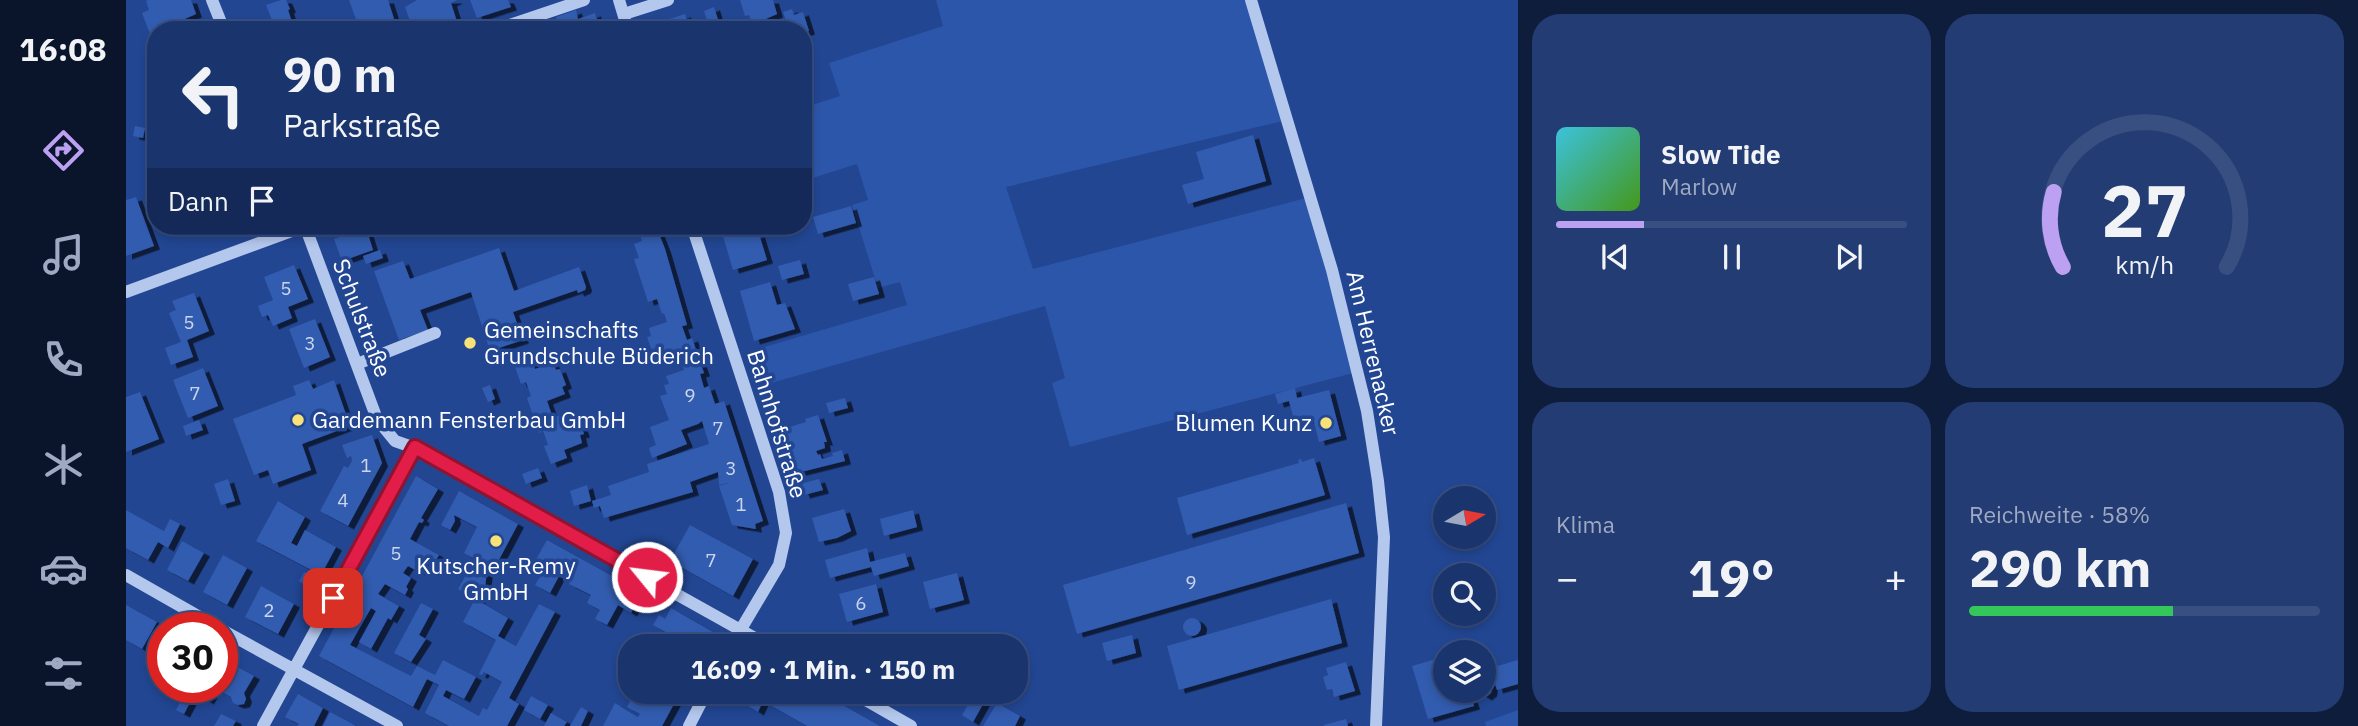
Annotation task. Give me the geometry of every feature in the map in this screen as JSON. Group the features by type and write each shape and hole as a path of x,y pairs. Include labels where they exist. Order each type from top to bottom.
{"street":[{"path":"212,0 221,21"},
{"path":"522,21 584,0"},
{"path":"619,0 626,21"},
{"path":"624,15 668,0"},
{"name":"Am Herrenacker","path":"1251,0 1332,270 1367,411 1384,537 1376,726"},
{"path":"126,292 281,235"},
{"name":"Schulstraße","path":"308,235 377,419 395,441 415,447 749,634"},
{"name":"Bahnhofstraße","path":"695,235 779,492 786,533 779,565 737,634"},
{"path":"357,364 435,333"},
{"path":"263,726 415,447"},
{"path":"126,575 191,612"},
{"path":"238,639 397,726"},
{"path":"689,726 700,704"},
{"path":"873,704 911,726"}],"shaded area":[{"path":"936,0 1251,0 1287,120 1006,187 1033,269 1310,197 1357,372 1070,447 1052,383 1065,378 1045,306 760,386 748,352 907,305 900,282 878,288 852,205 868,200 857,164 812,178 812,105 840,96 829,63 943,26"},
{"path":"1518,710 1518,726 1486,726 1485,722"}],"building":[{"path":"191,0 196,14 180,21 147,21 147,26 142,13 149,10 146,1"},
{"path":"286,0 291,19 272,21 266,5"},
{"path":"349,0 388,0 395,21 357,21"},
{"path":"417,0 457,0 451,3 457,21 410,21 405,7"},
{"path":"470,0 508,0 511,7 477,18"},
{"path":"740,0 773,0 777,14 761,21 751,21 749,15 745,16"},
{"path":"714,7 718,21 707,21 704,11"},
{"path":"792,9 794,15 803,12 806,21 786,21 783,12"},
{"path":"576,10 578,19 595,13 597,21 557,21 556,17"},
{"path":"685,14 687,21 663,21"},
{"path":"135,126 145,128 143,138 133,136"},
{"path":"1253,135 1266,181 1188,204 1182,185 1204,179 1196,152"},
{"path":"136,197 147,227 147,235 150,235 154,246 126,256 126,200"},
{"path":"851,206 856,223 818,234 813,217"},
{"path":"346,235 368,235 373,250 342,261 334,239"},
{"path":"640,235 660,235 687,325 682,326 687,340 692,338 704,373 700,374 704,388 709,386 715,404 724,401 763,521 755,524 756,529 732,525 719,486 728,483 719,485 718,472 690,482 693,492 604,518 600,506 594,508 592,501 611,495 608,486 649,472 647,464 709,444 702,421 681,430 687,444 652,458 649,448 656,445 650,427 669,420 660,396 667,394 664,385 669,384 666,376 684,370 678,353 660,360 657,352 653,354 647,337 651,336 649,328 667,322 657,299 648,302 634,259 639,258 634,244 642,241"},
{"path":"723,235 759,235 767,260 733,270"},
{"path":"499,248 514,291 579,267 585,290 578,293 577,290 513,312 523,340 490,351 471,292 420,310 428,330 399,340 374,271 403,261 410,279"},
{"path":"380,250 383,258 366,264 363,256"},
{"path":"800,260 804,274 782,280 778,266"},
{"path":"294,265 308,299 288,307 292,318 273,326 268,315 262,317 258,306 273,300 264,277"},
{"path":"874,277 879,294 853,301 848,284"},
{"path":"770,282 777,305 785,303 795,329 754,341 740,291"},
{"path":"194,293 209,331 187,340 193,357 171,365 165,348 181,342 169,313 176,310 172,301"},
{"path":"315,319 330,357 304,368 289,329"},
{"path":"532,361 535,369 553,363 556,370 560,369 566,385 562,387 565,394 547,401 553,418 571,411 574,419 578,417 584,434 580,435 582,443 564,450 567,458 551,464 544,446 548,445 543,431 539,433 527,398 531,396 526,382 521,384 515,367"},
{"path":"203,368 218,406 188,418 173,380"},
{"name":"Gardemann Fensterbau GmbH","path":"309,380 313,389 334,380 350,426 302,444 311,470 273,484 268,470 254,475 233,419 296,395 293,386"},
{"path":"490,385 495,399 488,402 482,388"},
{"path":"1295,388 1297,398 1329,390 1341,436 1319,442 1313,418 1295,424 1289,401 1278,404 1275,394"},
{"path":"140,392 159,439 126,452 126,397"},
{"path":"845,398 848,408 829,413 826,403"},
{"path":"818,415 827,442 824,442 825,448 816,451 818,455 820,454 822,459 842,450 845,461 797,473 783,429"},
{"path":"199,420 203,430 186,436 183,426"},
{"path":"372,435 382,463 348,526 320,511 344,466 348,468 352,461 351,456 347,458 342,445"},
{"path":"1314,458 1325,495 1187,535 1177,498 1299,463 1298,460 1301,459 1302,462"},
{"path":"538,468 542,478 526,484 522,474"},
{"path":"416,476 438,489 421,518 424,520 419,522 410,539 439,555 433,566 427,563 421,573 408,566 403,573 411,578 405,595 385,584 378,594 399,606 391,620 388,618 371,649 359,642 376,611 371,608 350,645 411,676 417,666 435,675 443,660 476,677 464,699 446,690 443,696 479,716 483,708 487,710 502,682 484,672 479,674 496,640 463,622 475,599 458,589 475,559 464,553 477,527 454,515 455,521 450,530 441,525 459,491 518,524 494,569 490,567 487,570 485,589 479,601 508,618 498,636 516,646 539,604 555,612 509,698 519,704 507,726 449,726 425,713 439,685 427,679 413,707 319,656"},
{"path":"228,479 235,501 221,505 214,484"},
{"path":"819,479 823,490 804,495 800,484"},
{"path":"587,485 591,501 574,506 570,491"},
{"path":"278,501 305,517 291,543 297,546 305,530 336,547 321,575 256,541"},
{"path":"1346,503 1359,553 1077,634 1063,585"},
{"path":"844,509 851,531 819,542 812,518"},
{"path":"126,510 164,531 170,519 180,524 168,548 158,542 148,560 126,548"},
{"path":"913,510 917,527 884,536 880,519"},
{"path":"690,525 753,559 733,596 670,561"},
{"path":"547,540 643,593 631,613 618,605 607,625 595,619 600,610 587,603 591,595 569,584 570,582 559,576 550,593 535,585 545,568 534,563"},
{"path":"182,541 204,553 188,581 167,570"},
{"path":"867,548 870,562 905,553 909,566 874,576 871,567 830,578 825,560"},
{"path":"223,555 247,568 227,605 203,592"},
{"path":"304,572 319,579 313,590 299,581"},
{"path":"957,573 964,600 930,609 923,582"},
{"path":"876,584 883,612 847,622 839,594"},
{"path":"261,586 294,604 278,634 245,617"},
{"path":"1331,599 1342,643 1179,690 1167,646"},
{"path":"421,603 433,609 419,635 426,639 411,662 394,653"},
{"path":"126,605 147,617 147,640 142,649 126,640"},
{"path":"671,608 713,632 669,634 653,625 659,615 665,619"},
{"path":"1192,618 1198,621 1201,627 1198,633 1192,636 1186,633 1183,627 1186,621"},
{"path":"1132,635 1136,653 1107,661 1102,643"},
{"path":"1433,660 1433,703 1473,703 1474,706 1428,719 1412,666"},
{"path":"1518,660 1518,684 1497,690 1496,667"},
{"path":"1346,662 1355,691 1334,697 1332,689 1327,690 1323,677 1328,675 1326,668"},
{"path":"238,667 254,676 244,693 244,704 233,703 238,703"},
{"path":"298,694 323,708 314,726 297,726 299,724 285,717"},
{"path":"531,696 548,705 540,719 524,710"},
{"path":"180,703 190,703 184,714 176,710"},
{"path":"615,703 638,717 640,714 627,707 629,704 674,704 662,726 603,726"},
{"path":"745,704 762,704 758,712"},
{"path":"768,704 841,704 880,726 807,726"},
{"path":"968,704 983,704 973,722 962,715"},
{"path":"996,704 1020,716 1015,726 983,726"},
{"path":"581,707 588,711 581,726 570,726"},
{"path":"330,712 351,723 356,726 323,726"},
{"path":"551,713 567,722 564,726 544,726"},
{"path":"221,714 236,721 233,726 214,726"},
{"path":"1346,719 1348,726 1324,726 1324,725"}],"place":[{"name":"Gemeinschafts Grundschule Büderich","path":"470,343"},
{"name":"Gardemann Fensterbau GmbH","path":"298,420"},
{"name":"Blumen Kunz","path":"1326,423"},
{"name":"Kutscher-Remy GmbH","path":"496,541"}],"route":[{"path":"333,598 415,447 647,577"}]}
